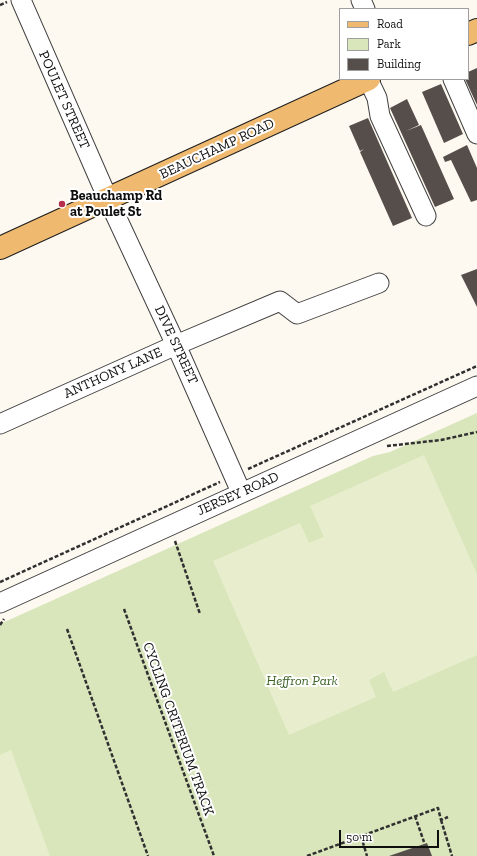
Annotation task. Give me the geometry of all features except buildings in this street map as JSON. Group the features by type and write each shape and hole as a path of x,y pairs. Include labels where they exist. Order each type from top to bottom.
{"main road":[{"name":"BEAUCHAMP ROAD","path":"0,248 367,80"}],"street":[{"name":"POULET STREET","path":"20,0 108,199"},
{"path":"369,80 377,98 380,116 426,216"},
{"path":"453,80 477,134"},
{"name":"DIVE STREET","path":"108,199 176,345 241,492"},
{"name":"ANTHONY LANE","path":"0,424 176,345 280,302 297,314 379,283"},
{"name":"JERSEY ROAD","path":"0,603 241,492 477,386"}],"path":[{"path":"175,540 200,614"},
{"name":"CYCLING CRITERIUM TRACK","path":"124,609 214,856"},
{"path":"67,629 148,856"},
{"path":"307,856 438,808 452,856"},
{"path":"415,816 424,842"},
{"path":"441,820 448,818"},
{"path":"361,836 367,856"}],"green space":[{"name":"Heffron Park","path":"477,413 477,856 0,856 0,624 373,456 390,452"},
{"path":"424,455 477,574 477,655 393,692 384,672 369,680 376,697 289,735 213,561 300,523 309,543 324,537 310,506"},
{"path":"11,750 50,856 0,856 0,755"}],"place":[{"name":"Beauchamp Rd at Poulet St","path":"62,204"}]}
